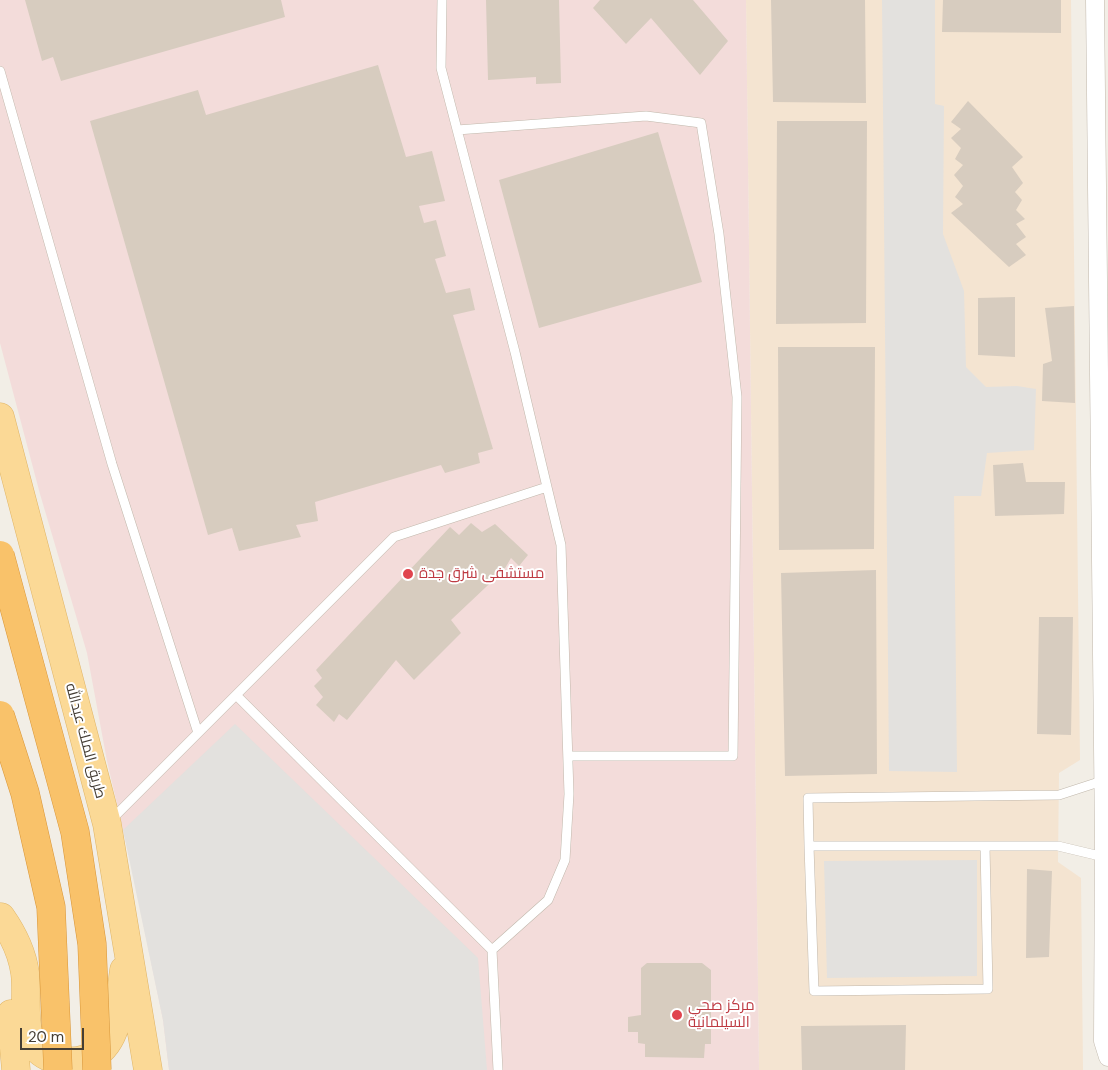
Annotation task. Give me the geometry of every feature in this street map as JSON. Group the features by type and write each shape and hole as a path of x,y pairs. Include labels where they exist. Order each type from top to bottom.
{"highway":[{"path":"0,555 75,832 92,944 98,1070"},
{"path":"0,715 25,793 51,907 58,1070"}],"main road":[{"name":"طريق الملك عبدالله","path":"0,416 106,824 148,1070"},
{"path":"0,918 17,943 22,958 25,974 26,1032 39,1050 58,1060 69,1062 88,1058 97,1053 110,1038 114,1028 128,949"},
{"path":"0,918 16,1070"},
{"path":"128,949 130,1070"}],"street":[{"path":"1095,0 1102,82 1104,589 1102,782 1104,1041 1108,1057"}],"lane":[{"path":"442,0 441,68 515,352 561,545 570,794 565,860 548,900 492,950"},
{"path":"0,71 112,464 198,733"},
{"path":"457,130 646,116 701,123 720,234 736,397 733,756 568,756"},
{"path":"106,824 394,537 547,487"},
{"path":"236,695 492,950 498,1070"},
{"path":"985,846 988,989 814,991 808,798 1059,796 1102,782"},
{"path":"809,846 1058,846 1104,857"}],"shaded area":[{"name":"مستشفى شرق جدة","path":"0,0 746,0 759,1070 169,1070 163,1020 130,860 107,761 87,653 40,494 0,343"},
{"path":"746,0 1071,0 1080,760 1059,773 1058,862 1081,878 1083,1070 759,1070"},
{"path":"882,0 935,0 935,104 944,106 943,234 964,291 966,367 986,387 1017,386 1036,389 1034,450 987,453 981,496 954,496 957,772 889,771"},
{"path":"235,724 478,958 487,1070 169,1070 163,1020 123,830"},
{"path":"977,860 977,976 827,978 824,861"}],"building":[{"path":"25,0 281,0 285,17 61,81 53,57 42,61"},
{"path":"486,0 559,0 561,83 536,84 536,77 488,80"},
{"path":"600,0 693,0 728,41 700,75 651,18 626,44 593,8"},
{"path":"771,0 865,0 866,103 773,102"},
{"path":"943,0 1061,0 1061,33 942,32"},
{"path":"378,65 406,157 432,151 445,201 419,206 424,223 436,220 446,256 435,259 446,293 470,288 475,310 453,315 493,449 478,453 480,463 445,473 441,465 315,502 318,521 296,525 301,537 239,551 232,528 208,535 90,121 198,90 206,115"},
{"path":"968,101 1023,157 1012,167 1023,183 1015,192 1022,200 1016,210 1025,219 1016,224 1026,237 1016,244 1026,255 1009,267 951,213 963,204 955,197 963,186 954,175 963,165 955,159 961,148 951,138 961,129 951,122"},
{"path":"777,121 867,121 866,323 776,324"},
{"path":"658,132 702,282 539,328 499,180"},
{"path":"1015,297 1015,357 978,355 978,298"},
{"path":"1074,306 1075,403 1042,401 1043,364 1052,361 1045,308"},
{"path":"778,347 875,347 874,549 779,550"},
{"path":"1023,463 1026,482 1065,482 1064,514 995,516 993,465"},
{"path":"471,523 482,532 495,524 528,555 519,566 511,558 504,570 451,620 461,633 414,680 396,660 347,720 339,714 334,722 316,705 323,697 314,686 322,678 316,670 450,527 459,535"},
{"path":"876,570 877,774 785,776 781,573"},
{"path":"1039,617 1073,617 1071,735 1037,734"},
{"path":"1027,869 1052,871 1049,957 1026,958"},
{"path":"647,963 702,963 711,970 711,1044 705,1044 704,1058 645,1057 645,1044 638,1043 638,1032 628,1032 628,1017 641,1015 641,968"},
{"path":"906,1025 905,1070 802,1070 801,1026"}],"place":[{"name":"مستشفى شرق جدة","path":"408,574"},
{"name":"مركز صحي السيلمانية","path":"677,1015"}]}
